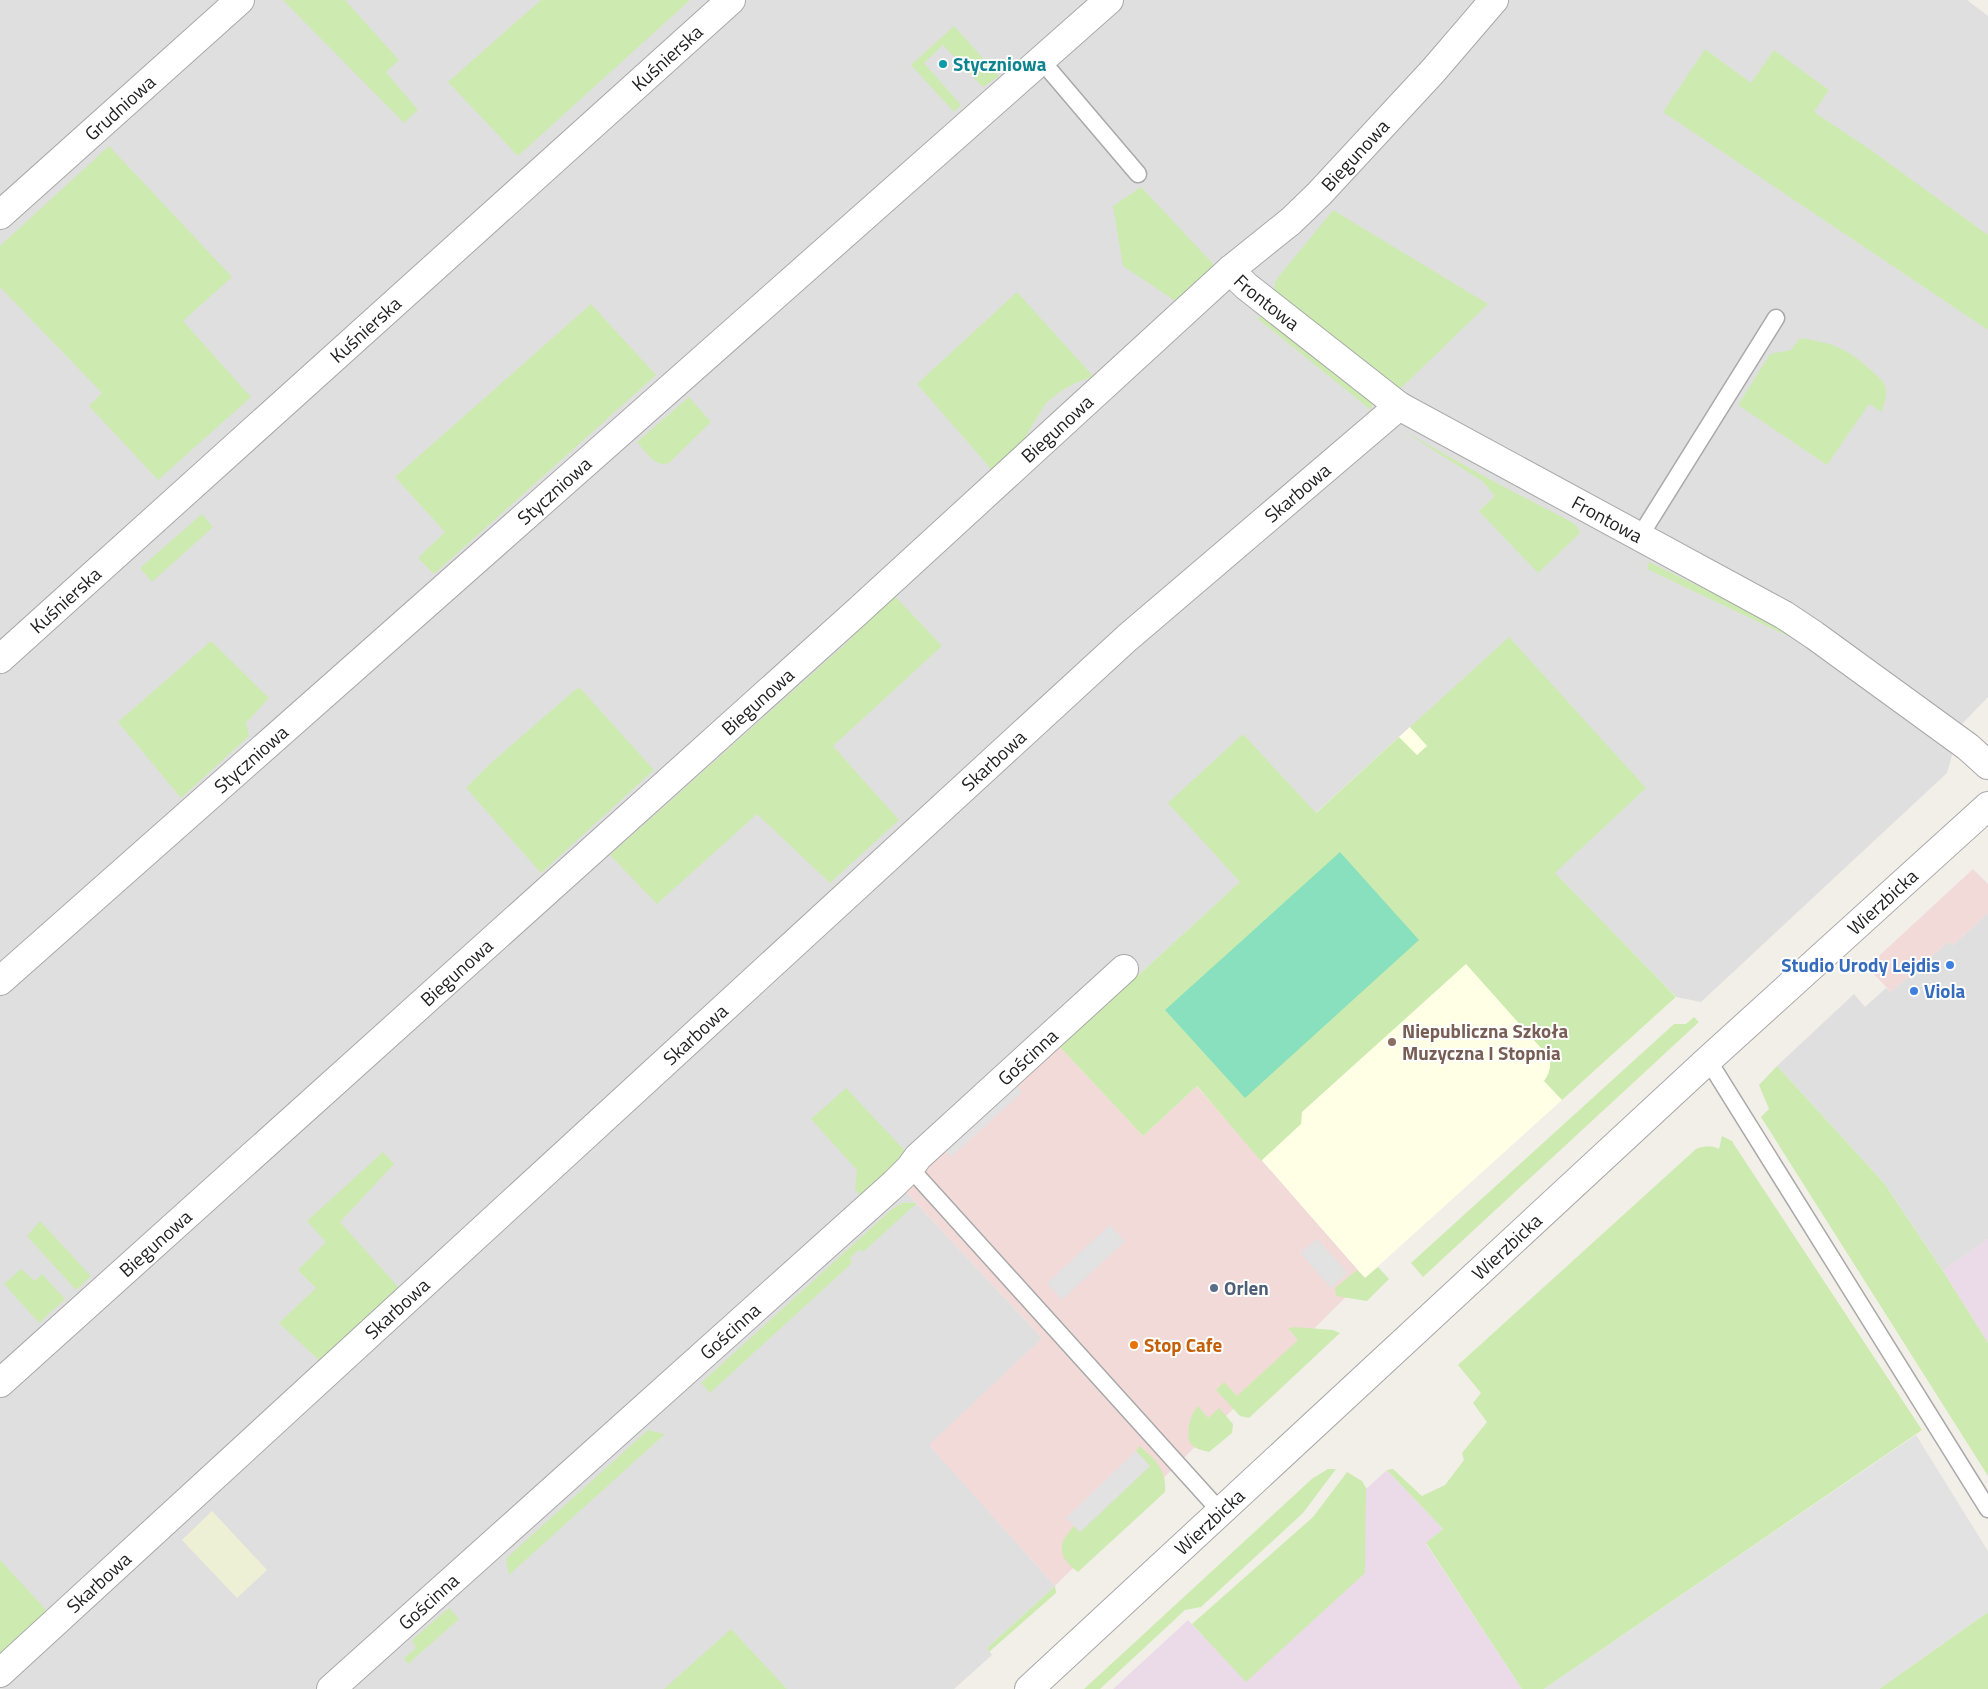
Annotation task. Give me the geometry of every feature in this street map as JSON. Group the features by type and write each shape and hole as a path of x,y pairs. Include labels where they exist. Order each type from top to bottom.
{"street":[{"name":"Grudniowa","path":"0,216 240,0"},
{"name":"Kuśnierska","path":"0,659 731,0"},
{"name":"Styczniowa","path":"0,980 1109,0"},
{"name":"Biegunowa","path":"0,1383 857,612 1230,270 1291,221 1319,194 1433,71 1494,0"},
{"name":"Frontowa","path":"1230,270 1246,286 1398,406 1792,620 1968,747 1988,765"},
{"name":"Skarbowa","path":"0,1673 1127,638 1398,406"},
{"name":"Wierzbicka","path":"1029,1689 1708,1060 1988,806"},
{"name":"Gościnna","path":"331,1689 910,1168 918,1157 1124,969"}],"lane":[{"path":"1041,60 1138,174"},
{"path":"1640,536 1776,318"},
{"path":"1708,1060 1988,1509"},
{"path":"910,1168 1220,1511"}],"shaded area":[{"path":"0,0 1967,0 1988,16 1988,697 1960,726 1947,773 1701,1002 1676,997 1410,727 904,1190 1043,1339 930,1445 1055,1586 987,1648 992,1655 954,1689 0,1689"},
{"name":"Niepubliczna Szkoła Muzyczna I Stopnia","path":"1410,727 1676,997 1365,1278 1117,995"},
{"path":"1973,869 1988,884 1988,913 1953,945 1949,941 1891,992 1867,967"},
{"path":"1988,913 1988,1239 1943,1271 1884,1183 1777,1066 1854,994 1865,1007 1886,988 1891,992 1949,941 1953,945"},
{"path":"1060,1047 1143,1136 1197,1086 1365,1278 1055,1586 929,1445 1042,1338 904,1190"},
{"path":"1014,1083 1022,1092 951,1157 943,1148"},
{"path":"1110,1225 1125,1241 1062,1300 1047,1283"},
{"path":"1317,1239 1348,1273 1331,1288 1300,1253"},
{"path":"1988,1239 1988,1343 1943,1271"},
{"path":"1916,1435 1988,1551 1988,1612 1879,1689 1544,1689"},
{"path":"1136,1451 1150,1466 1080,1532 1066,1518"},
{"path":"1387,1470 1443,1529 1426,1544 1522,1689 1113,1689 1188,1620 1203,1636"},
{"path":"212,1511 267,1570 237,1598 182,1540"}],"green space":[{"path":"283,0 345,0 399,60 386,72 418,110 404,123"},
{"path":"541,0 690,0 518,156 448,82"},
{"path":"954,26 999,76 983,87 943,45 924,63 961,105 954,112 911,65"},
{"path":"1705,49 1751,83 1774,50 1829,90 1814,112 1868,148 1988,235 1988,330 1663,112"},
{"path":"109,146 232,277 183,321 251,397 158,480 89,406 102,393 0,287 0,246"},
{"path":"1141,187 1216,267 1177,302 1123,266 1113,206"},
{"path":"1333,210 1488,304 1398,391 1275,292 1276,280"},
{"path":"1017,292 1093,376 1073,384 1046,403 1022,442 992,470 917,384"},
{"path":"591,304 656,375 434,574 418,558 445,532 395,477"},
{"path":"1268,314 1373,402 1371,410 1257,318"},
{"path":"1800,338 1822,342 1847,352 1876,375 1886,389 1886,398 1882,412 1869,404 1827,465 1738,405 1770,354 1791,350"},
{"path":"689,397 711,422 669,463 659,463 647,454 637,442"},
{"path":"1402,430 1489,479 1568,520 1576,525 1580,533 1538,573 1479,511 1495,496 1482,481"},
{"path":"202,514 213,527 152,582 140,568"},
{"path":"1649,562 1793,632 1800,639 1786,635 1647,569"},
{"path":"893,594 942,646 833,746 899,820 830,883 757,814 657,904 610,855 851,639 851,630"},
{"name":"Niepubliczna Szkoła Muzyczna I Stopnia","path":"1509,637 1646,788 1555,873 1676,997 1562,1100 1544,1081 1550,1070 1549,1057 1466,964 1302,1112 1301,1124 1261,1161 1197,1086 1143,1136 1060,1047 1240,882 1168,803 1243,734 1316,813 1399,737 1417,755 1427,746 1410,727"},
{"path":"211,641 269,698 246,723 249,736 181,798 118,722"},
{"path":"580,688 654,770 541,873 466,788 492,762 575,690"},
{"path":"1340,852 1419,940 1245,1098 1165,1010"},
{"path":"1694,1017 1699,1022 1423,1277 1411,1263 1674,1024 1686,1024"},
{"path":"1777,1066 1884,1183 1943,1271 1988,1343 1988,1476 1761,1117 1769,1109 1759,1085"},
{"path":"846,1088 908,1154 861,1196 855,1189 857,1170 811,1119"},
{"path":"1722,1136 1732,1141 1922,1430 1544,1689 1522,1689 1426,1543 1443,1529 1387,1470 1393,1469 1422,1496 1445,1485 1464,1460 1462,1453 1487,1422 1473,1403 1481,1393 1458,1365 1696,1149 1708,1146 1719,1149"},
{"path":"383,1152 394,1164 340,1222 400,1289 321,1362 279,1323 316,1288 298,1270 326,1242 307,1221"},
{"path":"902,1203 917,1203 863,1252 860,1249 850,1258 852,1263 710,1393 701,1383 891,1210"},
{"path":"40,1221 91,1276 76,1290 27,1236"},
{"path":"1378,1267 1389,1279 1367,1301 1336,1296 1335,1288 1357,1270 1365,1278"},
{"path":"21,1269 35,1281 42,1274 65,1299 39,1323 4,1284"},
{"path":"1288,1328 1333,1330 1340,1333 1249,1418 1240,1416 1216,1390 1224,1382 1237,1396 1298,1340"},
{"path":"1198,1406 1208,1418 1219,1408 1233,1424 1232,1433 1209,1452 1195,1447 1189,1440 1189,1425"},
{"path":"648,1430 665,1434 509,1575 506,1559"},
{"path":"1139,1446 1155,1460 1162,1471 1165,1492 1078,1572 1063,1556 1062,1545 1064,1539 1074,1526 1080,1532 1150,1466 1136,1451"},
{"path":"1328,1469 1336,1469 1303,1513 1201,1607 1185,1610 1100,1689 1084,1689 1313,1478"},
{"path":"1347,1472 1362,1481 1366,1488 1365,1573 1246,1682 1192,1624 1313,1517"},
{"path":"0,1560 47,1611 0,1654"},
{"path":"1055,1586 1056,1593 989,1652 987,1648"},
{"path":"449,1608 459,1619 408,1664 404,1658 416,1648 412,1640"},
{"path":"1988,1612 1988,1689 1879,1689"},
{"path":"731,1629 787,1689 664,1689"}],"place":[{"name":"Styczniowa","path":"943,64"},
{"name":"Studio Urody Lejdis","path":"1950,965"},
{"name":"Viola","path":"1914,991"},
{"name":"Niepubliczna Szkoła Muzyczna I Stopnia","path":"1392,1042"},
{"name":"Orlen","path":"1214,1288"},
{"name":"Stop Cafe","path":"1134,1345"}]}
